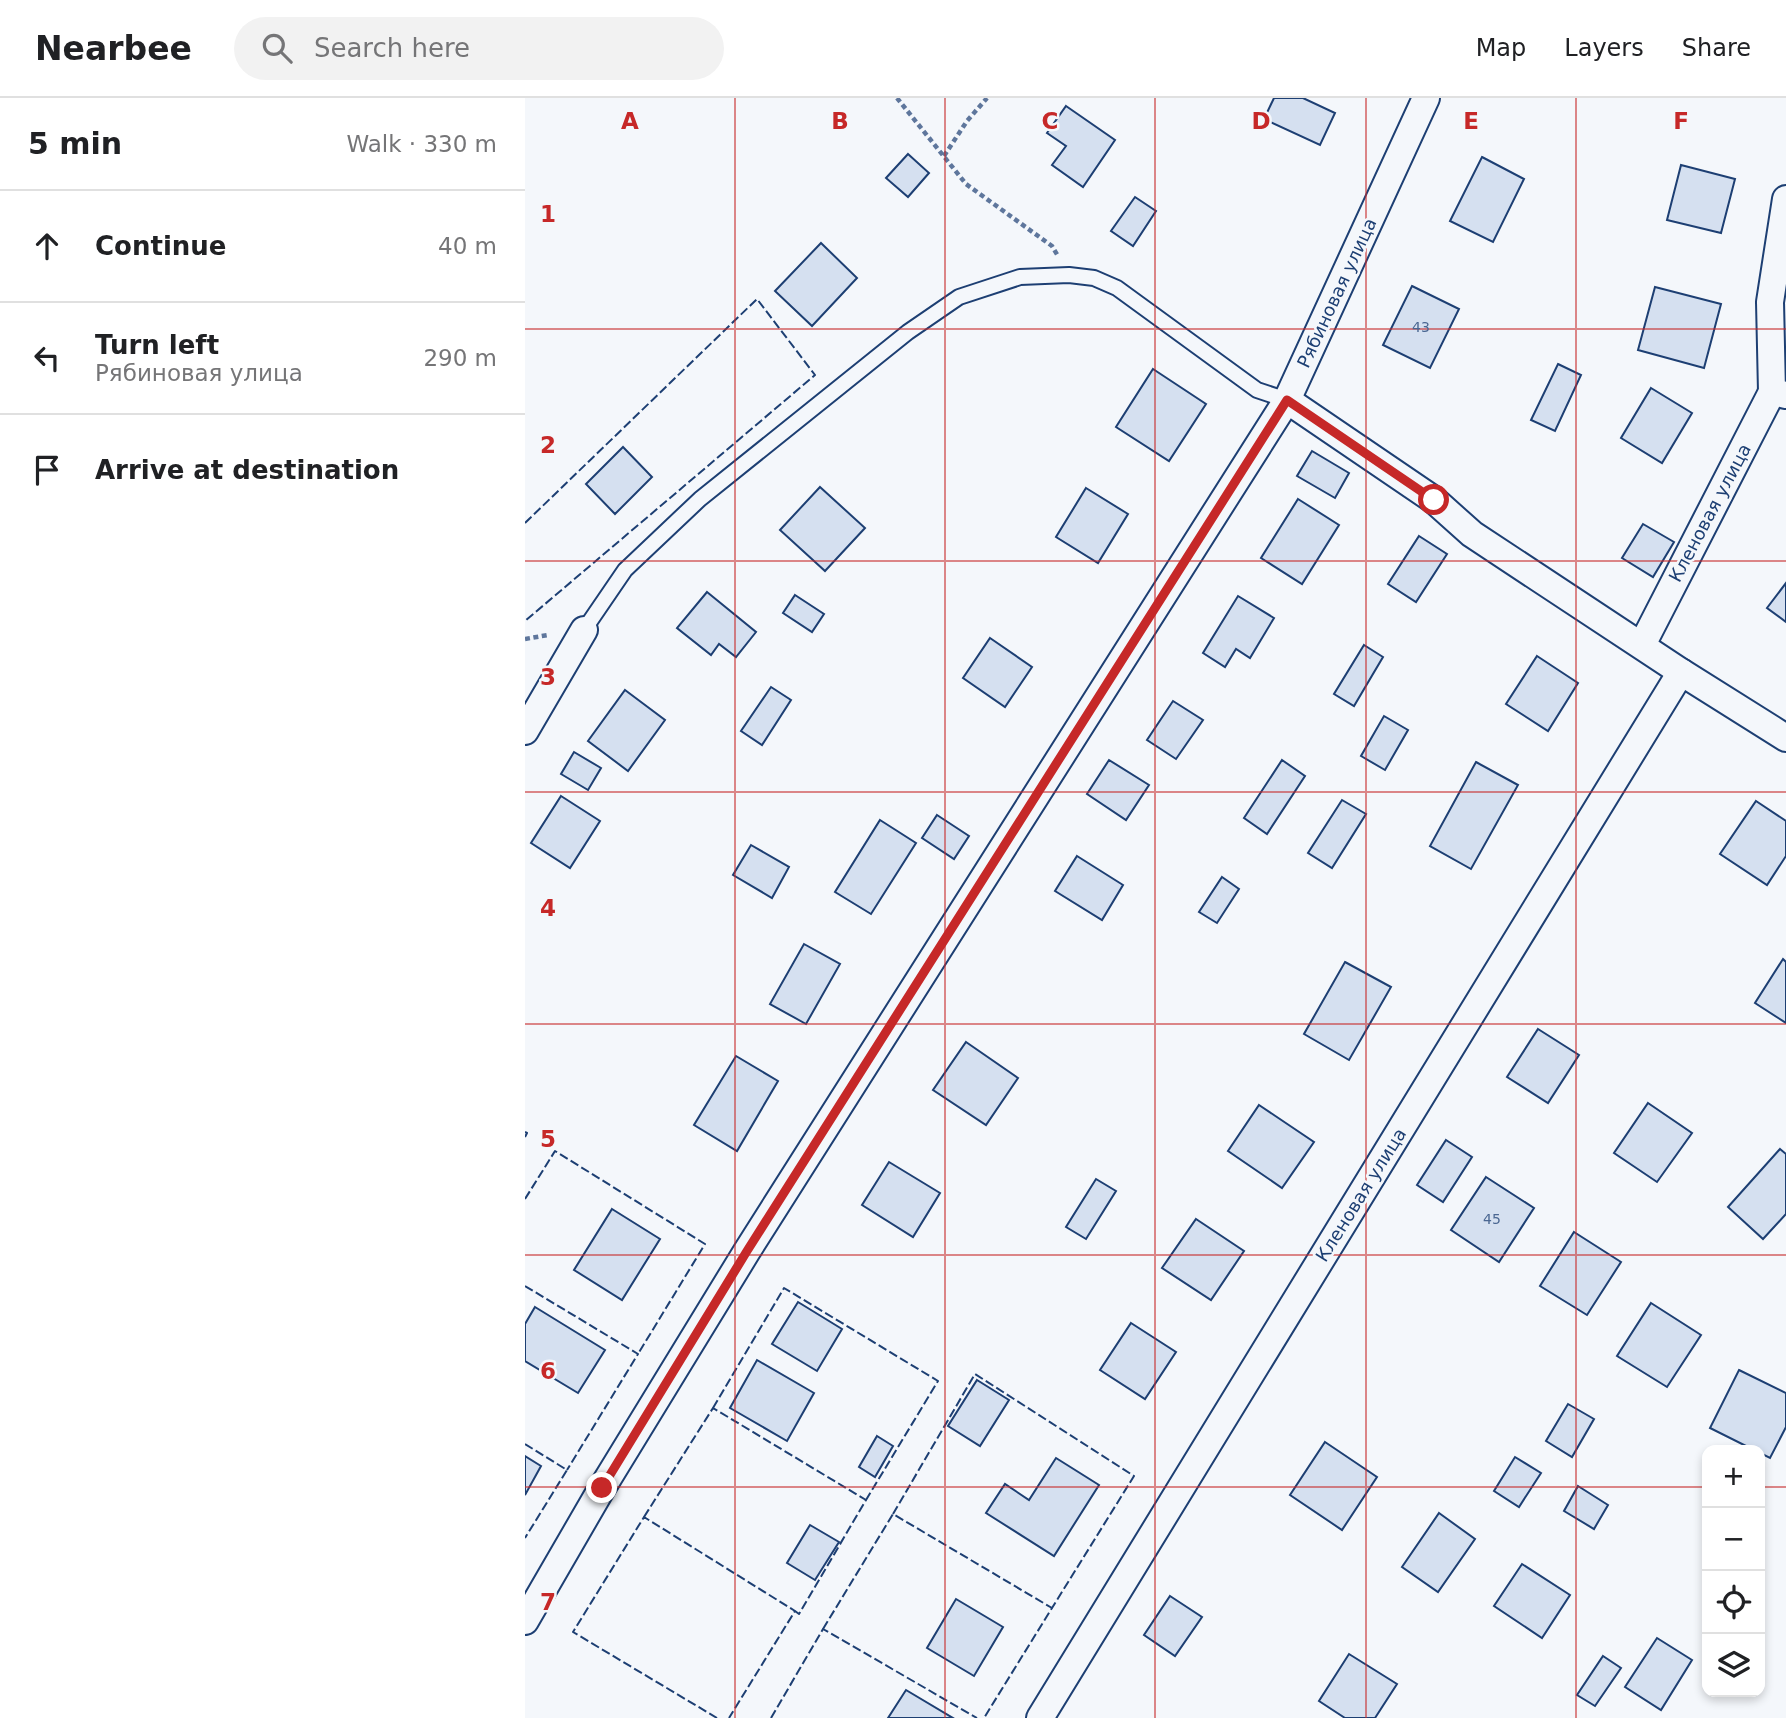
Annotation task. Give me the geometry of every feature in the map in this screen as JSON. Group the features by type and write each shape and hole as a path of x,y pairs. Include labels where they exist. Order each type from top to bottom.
{"street":[{"name":"Рябиновая улица","path":"525,1621 602,1488 747,1251 1287,400 1426,98"},
{"path":"1779,394 1770,302 1786,199"},
{"name":"Кленовая улица","path":"1642,645 1779,394"},
{"path":"1287,400 1434,500 1472,534 1786,738"},
{"path":"525,731 584,630"},
{"name":"Кленовая улица","path":"1040,1718 1681,672"}],"lane":[{"path":"584,630 625,570 700,499 908,332 959,297 1020,277 1069,275 1094,278 1117,288 1257,390 1287,400"}],"path":[{"path":"897,98 966,184 1052,246 1069,275"},
{"path":"944,156 967,121 987,98"}],"building":[{"path":"1274,98 1303,98 1335,113 1320,145 1264,119"},
{"path":"1066,106 1115,140 1083,187 1052,165 1066,146 1047,133"},
{"path":"908,154 929,173 908,197 886,178"},
{"path":"1482,157 1524,179 1493,242 1450,221"},
{"path":"1681,165 1735,179 1721,233 1667,220"},
{"path":"1135,197 1156,211 1133,246 1111,231"},
{"path":"821,243 857,278 812,326 775,291"},
{"path":"1412,286 1459,309 1430,368 1383,345"},
{"path":"1655,287 1721,304 1704,368 1638,350"},
{"path":"1558,364 1581,375 1555,431 1531,420"},
{"path":"1153,369 1206,404 1169,461 1116,427"},
{"path":"1651,388 1692,413 1662,463 1621,438"},
{"path":"623,447 652,477 615,514 586,484"},
{"path":"1312,451 1349,473 1335,498 1297,476"},
{"path":"820,487 865,528 825,571 780,530"},
{"path":"1086,488 1128,514 1098,563 1056,537"},
{"path":"1298,499 1339,525 1302,584 1261,558"},
{"path":"1643,524 1674,542 1653,577 1622,558"},
{"path":"1419,536 1447,554 1416,602 1388,584"},
{"path":"1786,583 1786,622 1767,608"},
{"path":"707,592 756,632 736,657 719,644 711,655 677,628"},
{"path":"795,595 824,614 812,632 783,613"},
{"path":"1238,596 1274,618 1250,658 1236,649 1225,667 1203,653"},
{"path":"990,638 1032,667 1005,707 963,678"},
{"path":"1364,645 1383,657 1354,706 1334,694"},
{"path":"1537,656 1578,683 1548,731 1506,704"},
{"path":"771,687 791,700 762,745 741,731"},
{"path":"625,690 665,720 628,771 588,741"},
{"path":"1173,701 1203,720 1176,759 1147,740"},
{"path":"1384,716 1408,730 1385,770 1361,756"},
{"path":"574,752 601,768 588,790 561,774"},
{"path":"1109,760 1149,785 1126,820 1087,794"},
{"path":"1282,760 1305,776 1267,834 1244,818"},
{"path":"1476,762 1518,785 1471,869 1430,846"},
{"path":"561,796 600,821 570,868 531,843"},
{"path":"1342,800 1366,814 1332,868 1308,853"},
{"path":"1756,801 1786,821 1786,856 1767,885 1720,854"},
{"path":"937,815 969,836 954,859 922,838"},
{"path":"880,820 916,843 871,914 835,892"},
{"path":"751,845 789,867 772,898 733,875"},
{"path":"1077,856 1123,885 1102,920 1055,891"},
{"path":"1222,877 1239,889 1217,923 1199,912"},
{"path":"804,944 840,964 806,1024 770,1004"},
{"path":"1783,959 1786,962 1786,1023 1755,1003"},
{"path":"1345,962 1391,987 1349,1060 1304,1034"},
{"path":"1538,1029 1579,1055 1548,1103 1507,1077"},
{"path":"966,1042 1018,1078 986,1125 933,1090"},
{"path":"736,1056 778,1081 737,1151 694,1125"},
{"path":"1648,1103 1692,1133 1657,1182 1614,1153"},
{"path":"1259,1105 1314,1142 1282,1188 1228,1151"},
{"path":"1446,1140 1472,1157 1443,1202 1417,1185"},
{"path":"1780,1149 1786,1154 1786,1214 1763,1239 1728,1207"},
{"path":"889,1162 940,1193 913,1237 862,1205"},
{"path":"1486,1177 1534,1208 1499,1262 1451,1230"},
{"path":"1096,1179 1116,1191 1086,1239 1066,1227"},
{"path":"612,1209 660,1239 622,1300 574,1270"},
{"path":"1196,1219 1244,1251 1211,1300 1162,1268"},
{"path":"1574,1232 1621,1262 1587,1315 1540,1286"},
{"path":"798,1302 842,1329 817,1371 772,1344"},
{"path":"1651,1303 1701,1335 1667,1387 1617,1356"},
{"path":"535,1307 605,1350 578,1393 525,1361 525,1324"},
{"path":"1131,1323 1176,1352 1145,1399 1100,1370"},
{"path":"757,1360 814,1393 787,1441 730,1408"},
{"path":"1739,1370 1786,1393 1786,1427 1770,1458 1765,1456 1765,1445 1744,1445 1710,1428"},
{"path":"977,1380 1009,1400 980,1446 948,1426"},
{"path":"1568,1404 1594,1419 1572,1457 1546,1441"},
{"path":"877,1436 893,1446 875,1477 859,1467"},
{"path":"1325,1442 1377,1477 1342,1530 1290,1495"},
{"path":"525,1456 541,1466 525,1495"},
{"path":"1515,1457 1541,1473 1519,1507 1494,1491"},
{"path":"1056,1458 1099,1485 1054,1556 986,1513 1005,1484 1029,1500"},
{"path":"1578,1486 1608,1505 1594,1529 1564,1511"},
{"path":"1439,1513 1475,1539 1438,1592 1402,1567"},
{"path":"810,1525 839,1542 815,1580 787,1563"},
{"path":"1522,1564 1570,1595 1542,1638 1494,1606"},
{"path":"1170,1596 1202,1617 1175,1656 1144,1635"},
{"path":"956,1599 1003,1627 974,1676 927,1648"},
{"path":"1657,1638 1692,1660 1661,1710 1625,1687"},
{"path":"1349,1654 1397,1684 1375,1718 1345,1718 1319,1701"},
{"path":"1603,1656 1621,1668 1595,1706 1577,1695"},
{"path":"906,1690 953,1718 888,1718"}],"fence":[{"path":"525,523 757,299 815,375 525,621"},
{"path":"525,1132 525,1137"},
{"path":"525,1199 555,1151 705,1244 638,1354"},
{"path":"525,1286 638,1354 567,1470"},
{"path":"713,1408 784,1288 938,1381 866,1500"},
{"path":"893,1514 975,1374 1134,1476 1052,1608"},
{"path":"644,1517 713,1408 866,1500 799,1614 795,1611 729,1718"},
{"path":"525,1444 567,1470 525,1538"},
{"path":"823,1629 893,1514 1052,1608 984,1718"},
{"path":"717,1718 573,1632 644,1517 795,1611"},
{"path":"771,1718 823,1629 977,1718"}],"route":[{"path":"602,1488 747,1251 1287,400 1434,500"}]}
